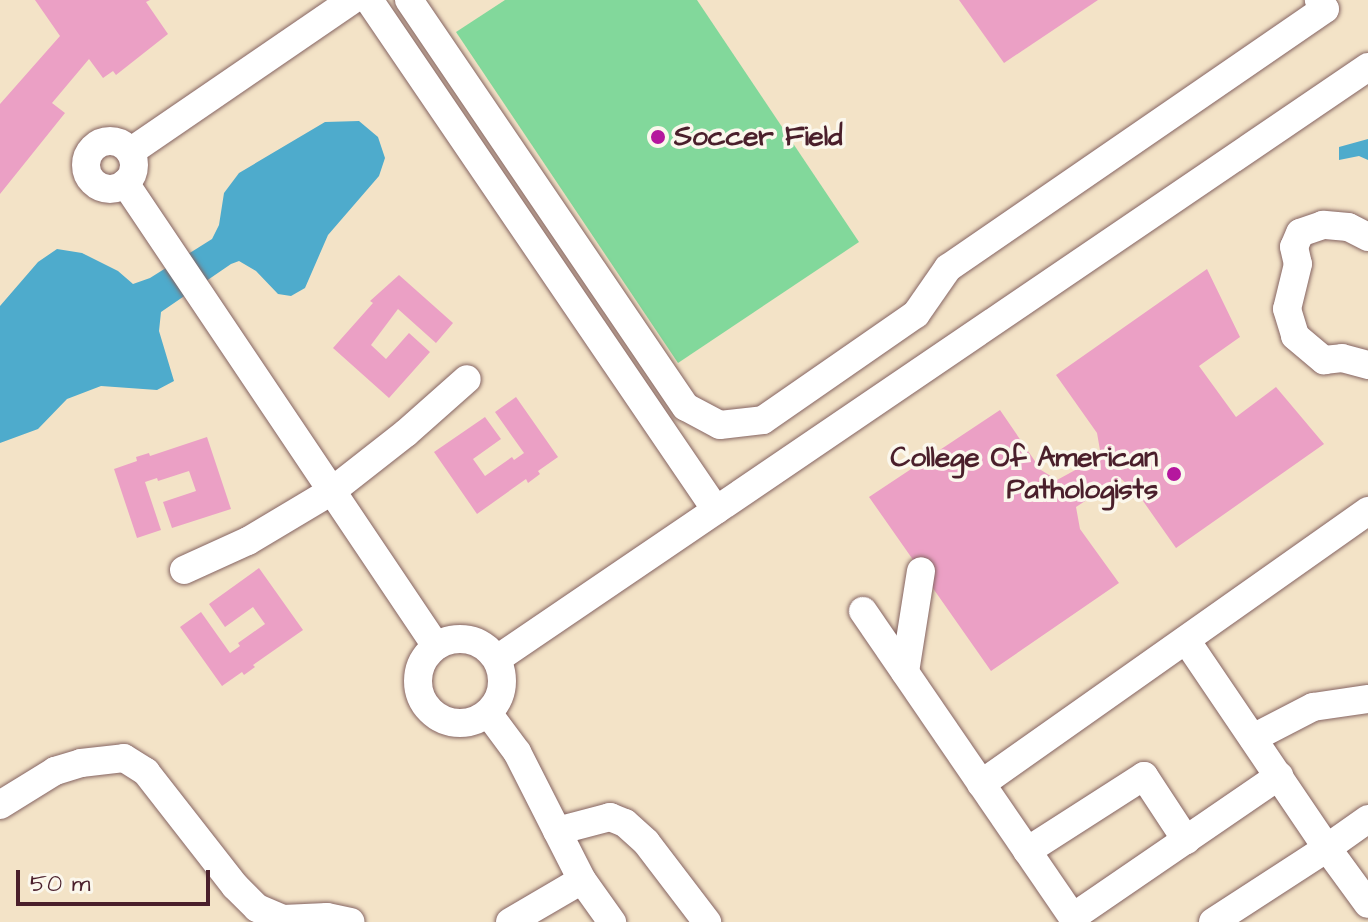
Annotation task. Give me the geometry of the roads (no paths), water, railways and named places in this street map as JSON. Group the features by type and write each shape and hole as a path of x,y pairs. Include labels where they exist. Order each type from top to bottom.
{"street":[{"path":"130,152 352,0"},
{"path":"369,0 716,510"},
{"path":"409,0 686,407 720,425 763,420 916,314 948,268 1325,9 1319,0"},
{"path":"497,659 1368,67"},
{"path":"109,141 130,152 133,172 125,183 102,187 89,177 87,161 94,147 109,141"},
{"path":"125,183 436,646"},
{"path":"1368,237 1348,227 1323,225 1300,233 1294,247 1298,264 1287,309 1295,336 1324,360 1342,358 1368,365"},
{"path":"184,570 248,541 332,491 406,433 467,379"},
{"path":"981,784 1368,511"},
{"path":"905,672 921,571"},
{"path":"863,611 1074,920 1279,776"},
{"path":"462,638 488,648 497,659 502,688 488,713 465,723 441,718 430,711 423,701 418,678 427,654 436,646 462,638"},
{"path":"1186,640 1368,904"},
{"path":"1253,738 1313,707 1368,699"},
{"path":"488,713 517,752 582,880 612,922"},
{"path":"0,805 55,771 81,763 124,758 146,772 235,886 257,908 283,919 327,917 350,922"},
{"path":"1027,851 1144,776 1186,840"},
{"path":"557,831 610,817 625,823 646,842 707,922"},
{"path":"1213,922 1368,819"},
{"path":"510,922 582,880"}],"water":[{"path":"359,121 378,137 385,158 379,176 328,235 305,288 291,296 278,294 256,271 239,261 231,264 161,312 159,331 174,381 157,390 101,386 67,399 38,429 0,443 0,306 38,262 57,249 82,253 118,271 133,284 150,278 212,239 219,225 224,193 239,173 325,122"},
{"path":"1368,139 1368,160 1359,156 1339,160 1339,147"}],"place":[{"name":"Soccer Field","path":"658,137"},
{"name":"College Of American Pathologists","path":"1174,474"}]}
